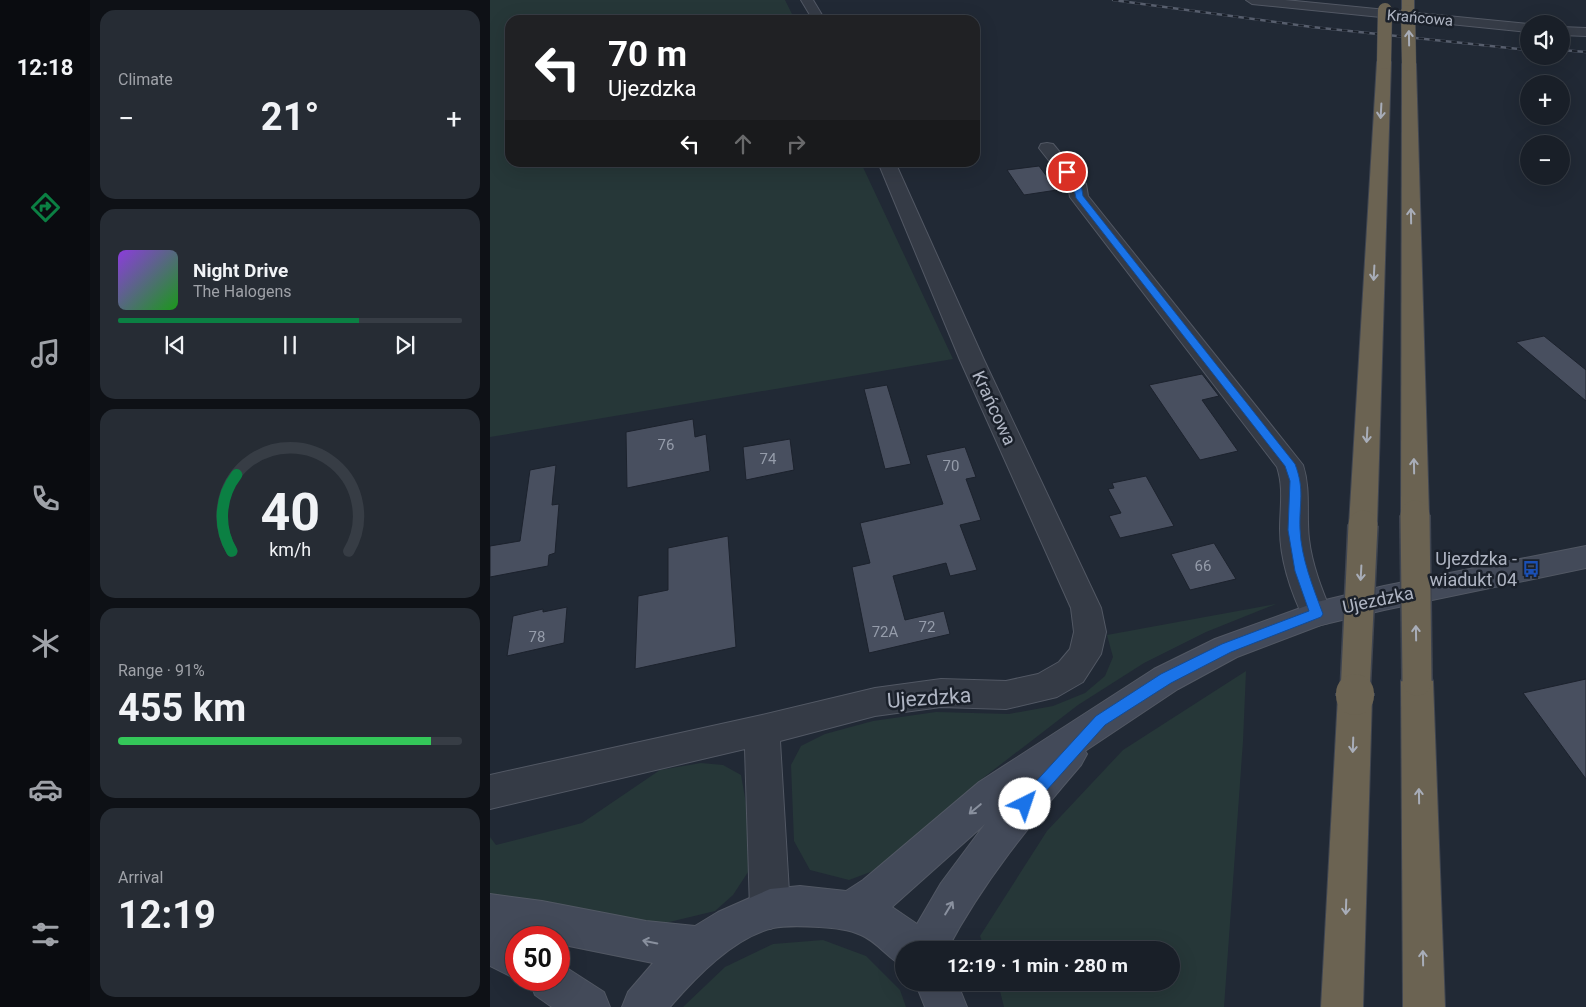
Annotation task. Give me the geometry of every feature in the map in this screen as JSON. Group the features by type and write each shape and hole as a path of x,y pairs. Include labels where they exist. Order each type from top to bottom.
{"highway":[{"path":"1342,1007 1386,5"},
{"path":"1408,6 1417,681 1424,1007"}],"main road":[{"name":"Ujezdzka","path":"851,911 878,894 992,794 1100,720 1166,678 1226,648 1317,614 1384,598 1586,557"},
{"name":"Ujezdzka","path":"930,941 966,880 1014,817 1100,720"},
{"path":"643,1007 669,974 699,947 729,927 770,909 807,906 851,911 871,918 890,928 904,941"},
{"path":"490,914 522,916 670,946 699,947"},
{"path":"490,944 505,952"},
{"path":"567,991 589,1007"},
{"path":"940,991 946,1007"}],"street":[{"path":"807,0 816,15"},
{"name":"Krańcowa","path":"1252,0 1520,27"},
{"path":"1570,31 1586,32"},
{"path":"1047,148 1077,184 1079,197 1290,464 1296,481 1294,530 1307,591 1317,614"},
{"name":"Krańcowa","path":"888,167 968,351 1086,608 1090,632 1085,654"},
{"name":"Ujezdzka","path":"490,792 762,730 874,702 941,693 1006,694 1045,687 1071,672 1085,654"},
{"path":"762,730 770,909"}],"shaded area":[{"path":"490,0 785,0 792,15 505,15 505,167 863,167 953,359 490,437"},
{"path":"1276,604 1206,632 1144,663 1078,705 983,778 881,868 849,880 810,870 794,841 791,765 801,746 825,734 873,721 936,712 1009,714 1053,706 1085,693 1105,676 1113,657 1107,635"},
{"path":"1246,671 1243,741 1224,1007 1004,1007 1000,991 1180,991 1180,941 982,941 980,936 1047,831 1123,750"},
{"path":"701,763 723,765 741,775 747,809 748,872 733,895 715,911 661,924 490,894 490,837 496,845 582,823 660,770"},
{"path":"823,940 866,956 895,985 895,991 900,991 906,1007 683,1007 725,967 773,944"}],"building":[{"path":"1039,166 1057,190 1024,195 1007,170"},
{"path":"1544,336 1586,370 1586,401 1516,342"},
{"path":"1202,374 1219,396 1202,400 1238,451 1200,460 1149,385"},
{"path":"887,385 911,464 885,469 864,389"},
{"path":"693,419 695,437 706,434 710,471 627,488 626,432"},
{"path":"790,439 794,470 746,480 743,447"},
{"path":"965,447 976,477 966,479 981,520 960,525 977,570 950,576 946,563 893,576 905,620 944,611 950,634 869,653 852,567 870,563 860,523 943,504 926,455"},
{"path":"556,465 552,505 559,504 555,553 549,555 548,566 490,577 490,546 520,541 530,470"},
{"path":"1146,476 1174,526 1120,538 1109,516 1121,513 1108,489 1114,488 1112,483"},
{"path":"728,536 736,647 635,669 638,596 668,590 668,548"},
{"path":"1214,543 1236,579 1190,590 1171,554"},
{"path":"567,607 564,643 507,656 513,616 543,609 543,612"},
{"path":"1586,679 1586,779 1523,693"}],"railway":[{"path":"1113,0 1312,27 1520,49"},
{"path":"1570,51 1586,52"}],"place":[{"name":"Ujezdzka - wiadukt 04","path":"1531,569"}],"route":[{"path":"1025,804 1100,720 1166,678 1226,648 1317,614 1301,571 1294,530 1296,481 1290,464 1079,197 1077,184 1067,172"}]}
